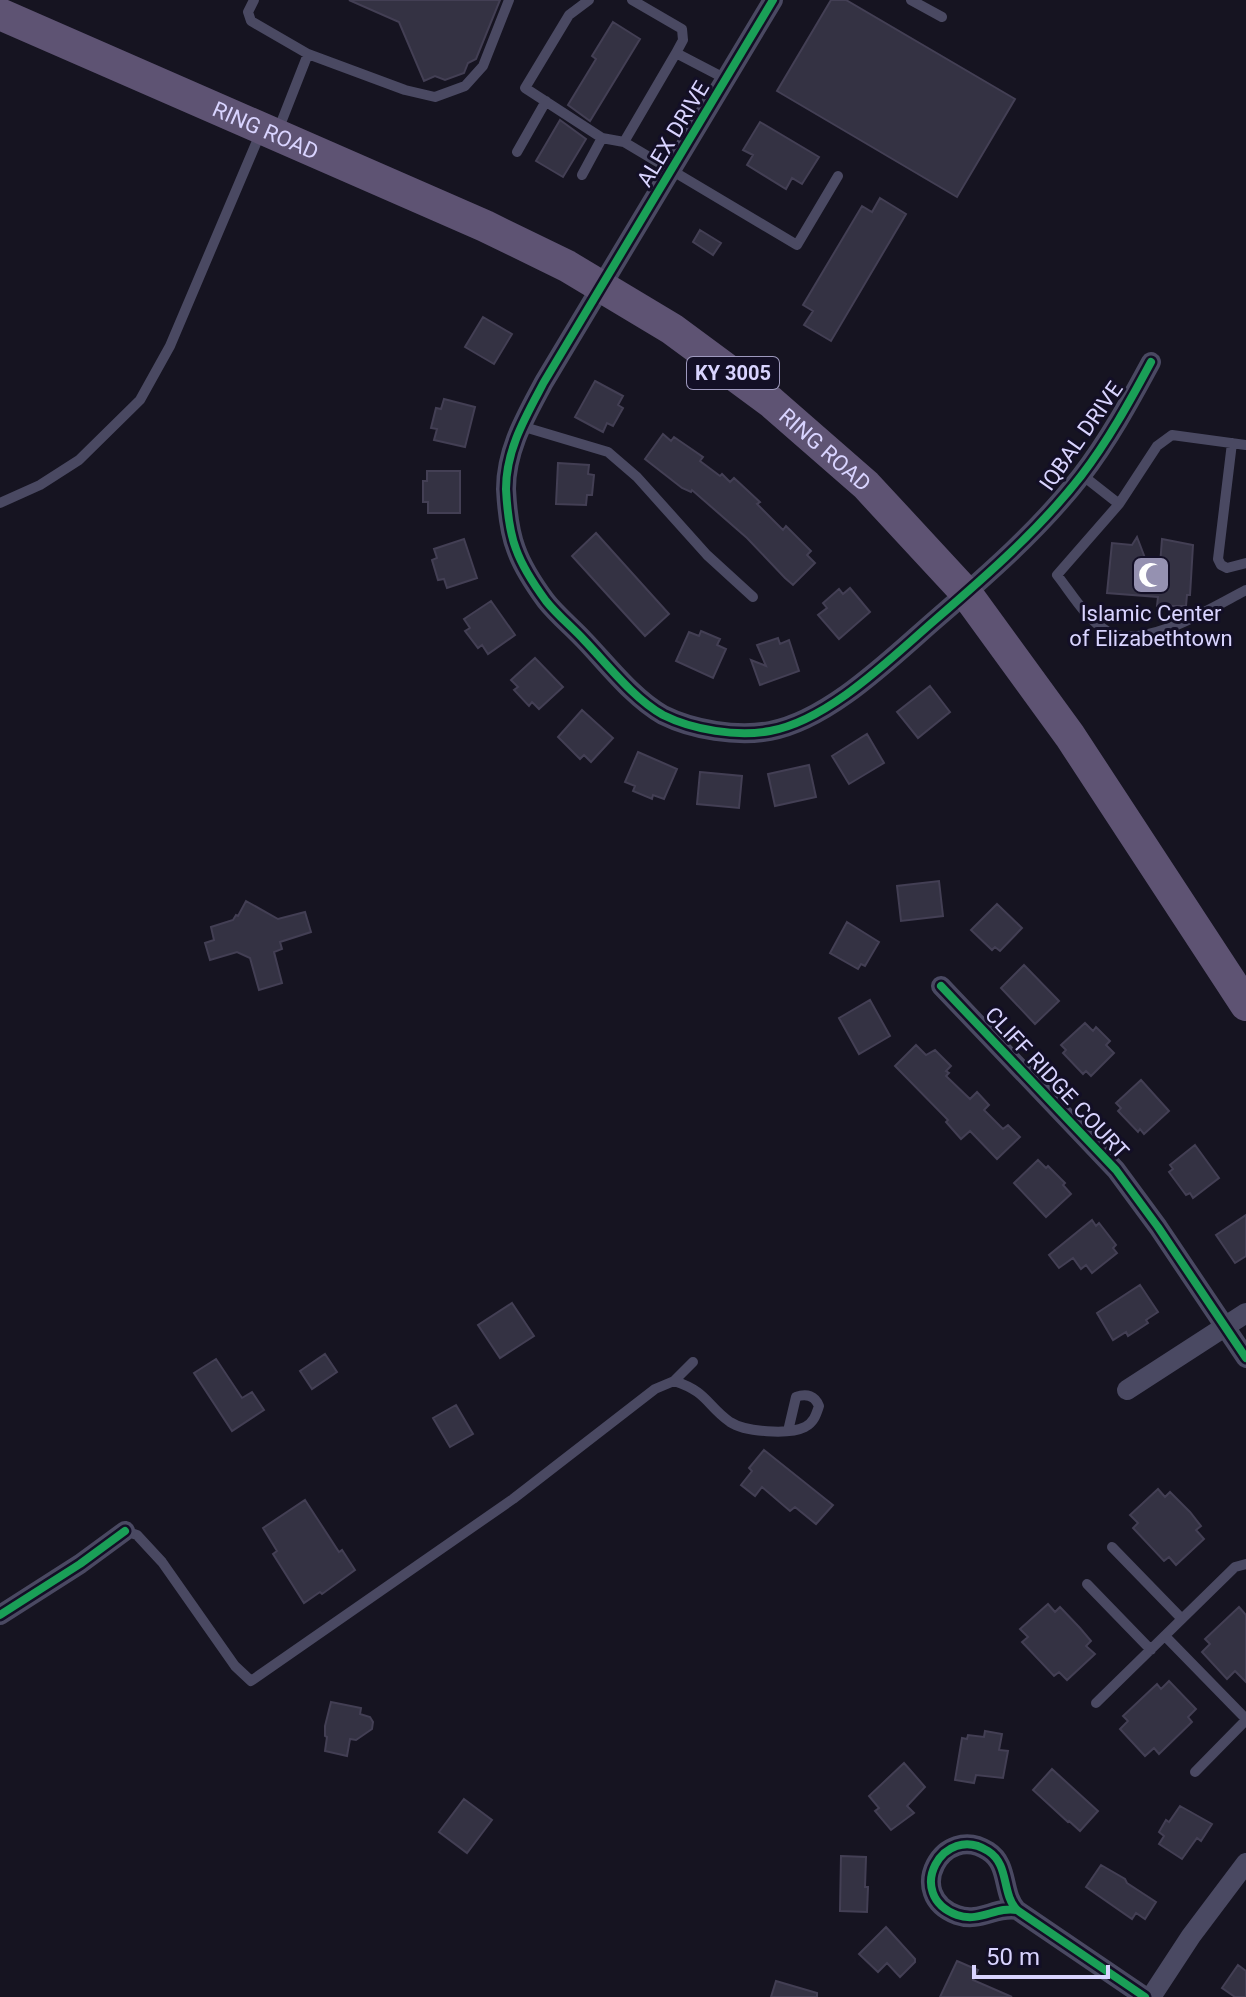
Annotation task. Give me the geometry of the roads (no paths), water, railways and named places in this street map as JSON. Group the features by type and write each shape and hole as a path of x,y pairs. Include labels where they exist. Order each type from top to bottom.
{"main road":[{"name":"RING ROAD","path":"0,14 485,226 600,284 722,364 819,442 911,531 966,593 1070,736 1239,989"}],"street":[{"name":"ALEX DRIVE","path":"521,426 600,284 672,171 772,0"},
{"name":"IQBAL DRIVE","path":"521,426 508,461 506,488 516,549 547,602 637,694 661,714 688,725 769,731 799,721 882,666 1039,525 1082,475 1125,410 1151,362"},
{"name":"CLIFF RIDGE COURT","path":"941,986 1116,1170 1246,1358"},
{"path":"1127,1390 1246,1313"},
{"path":"0,1615 125,1531"},
{"path":"1017,1910 1006,1908 974,1919 947,1910 933,1894 930,1883 937,1861 954,1846 966,1843 989,1851 1003,1867 1010,1902 1017,1910 1145,1997"},
{"path":"1151,1997 1191,1936 1246,1863"}],"lane":[{"path":"254,0 248,12 251,21 308,54 405,90 435,97 465,86 483,66 509,0"},
{"path":"589,0 569,15 525,88 602,138 624,142 797,245 838,176"},
{"path":"624,142 683,40 682,29 632,0"},
{"path":"911,0 942,17"},
{"path":"676,53 727,79"},
{"path":"0,503 40,485 79,460 140,400 170,346 308,54"},
{"path":"517,152 546,101"},
{"path":"582,175 602,138"},
{"path":"521,426 608,452 637,477 707,555 753,597"},
{"path":"1246,445 1181,434 1167,437 1157,446 1119,504 1057,575 1100,627 1119,637 1146,635 1189,620 1246,590"},
{"path":"1232,443 1218,559 1227,568 1246,563"},
{"path":"1082,475 1119,504"},
{"path":"125,1531 137,1535 162,1562 235,1666 251,1681 513,1499 655,1389 674,1381 693,1362"},
{"path":"674,1381 690,1386 706,1397 731,1423 747,1430 788,1431"},
{"path":"1112,1547 1182,1619"},
{"path":"1096,1703 1235,1567 1246,1564"},
{"path":"1087,1584 1151,1650"},
{"path":"1165,1636 1246,1720 1195,1772"}],"place":[{"name":"Islamic Center of Elizabethtown","path":"1151,575"}]}
